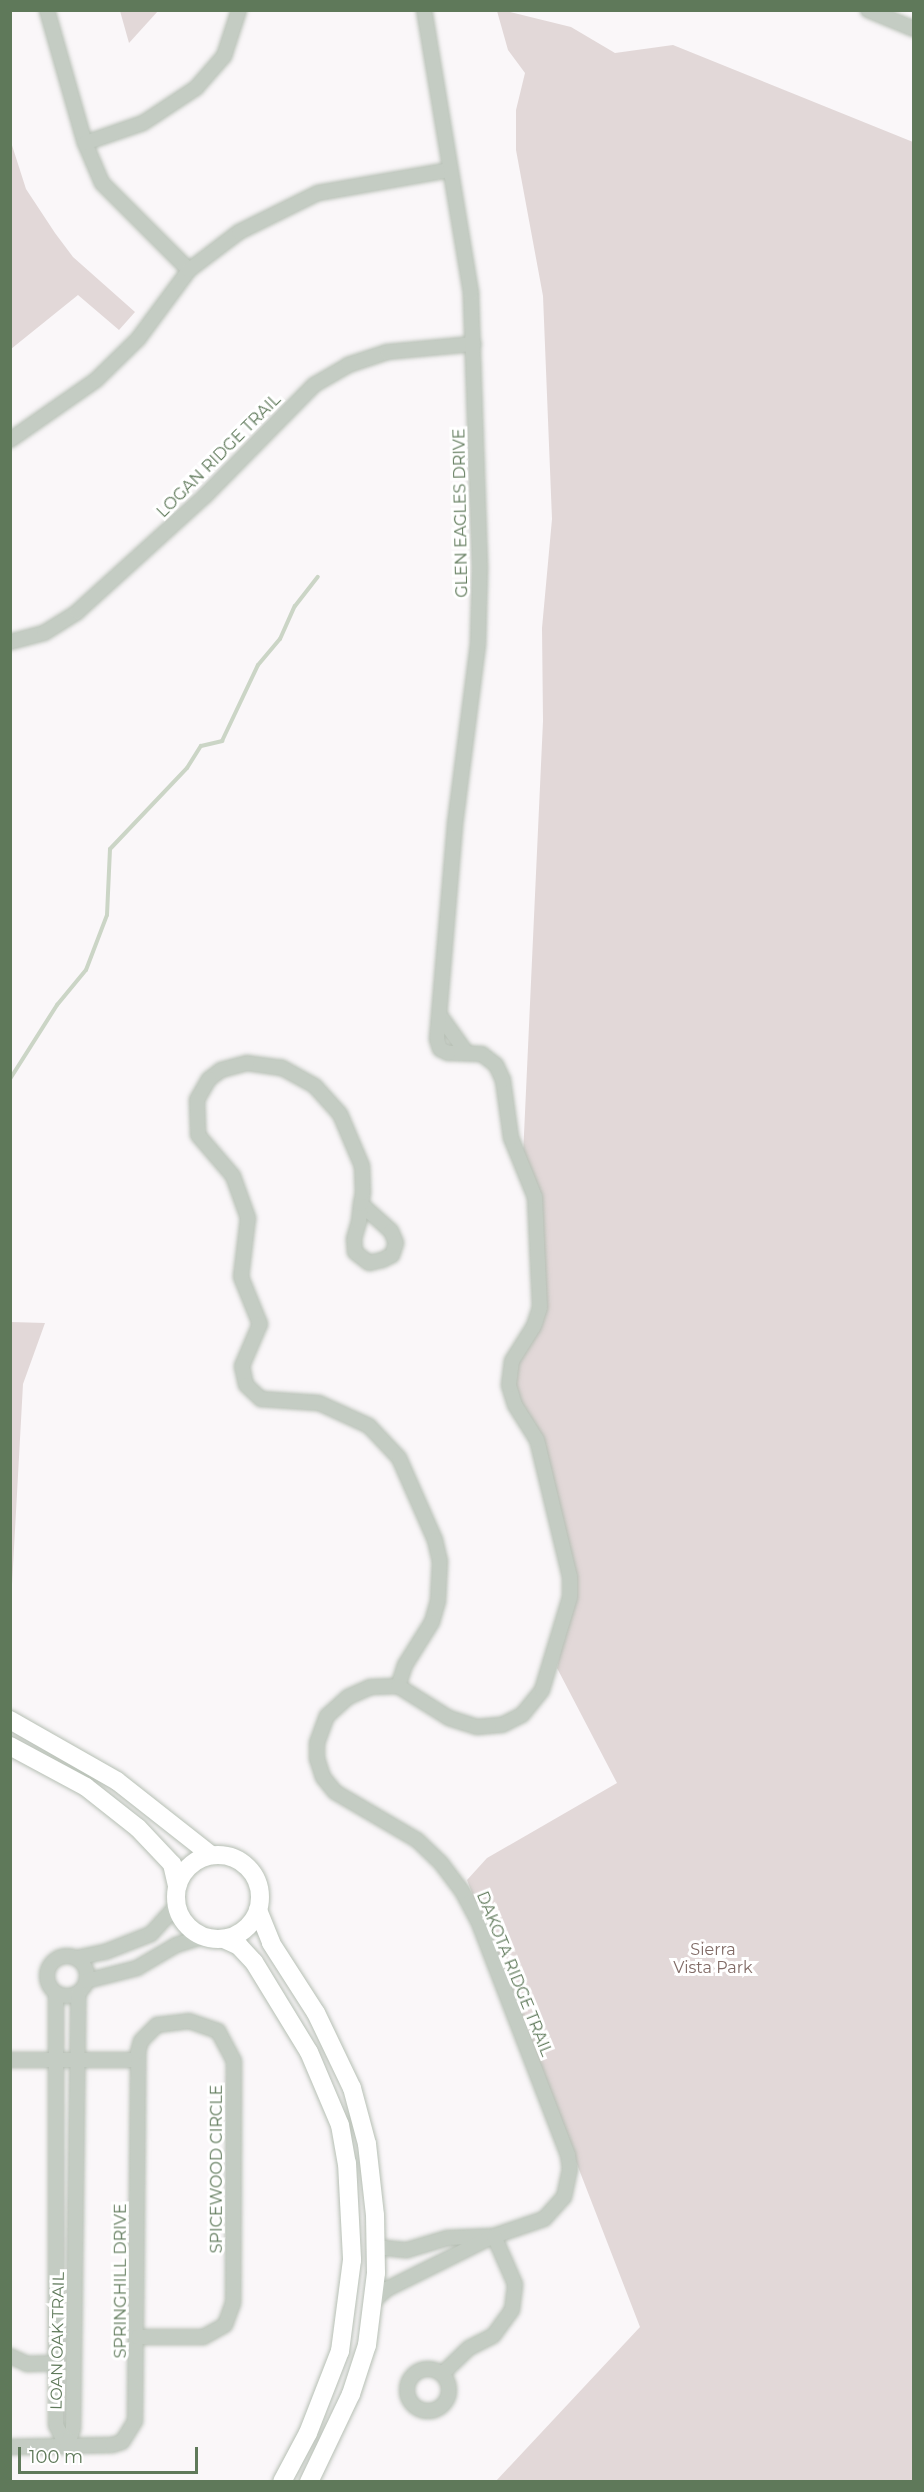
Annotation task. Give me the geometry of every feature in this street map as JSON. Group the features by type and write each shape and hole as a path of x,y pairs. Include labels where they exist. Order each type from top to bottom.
{"main road":[{"path":"10,1720 117,1781 211,1855 232,1858 250,1870 260,1896 258,1910 245,1929 224,1939"},
{"path":"10,1746 86,1787 138,1828 172,1864 177,1885 176,1906 186,1925 203,1937 224,1939 239,1946 254,1962 304,2042 328,2091 347,2163 352,2260 342,2340 329,2385 282,2481"},
{"path":"177,1885 190,1865 211,1855"},
{"path":"258,1910 271,1943 316,2013 352,2088 367,2144 376,2247 374,2301 367,2345 351,2394 309,2481"}],"street":[{"path":"47,10 93,165 114,199 189,270"},
{"path":"85,143 143,123 196,88 224,56 239,10"},
{"name":"GLEN EAGLES DRIVE","path":"424,10 471,293 474,344 478,644 455,824 441,1017"},
{"path":"868,10 914,29"},
{"path":"10,440 96,380 138,339 189,270 268,215 318,193 450,170"},
{"name":"LOGAN RIDGE TRAIL","path":"10,642 44,633 77,612 205,496 314,385 348,365 387,352 474,344"},
{"path":"361,1204 364,1179 359,1153 340,1114 315,1086 282,1068 247,1063 221,1070 202,1089 195,1112 198,1135 233,1176 248,1218 241,1276 260,1324 242,1366 246,1385 261,1399 319,1403 369,1426 399,1458 435,1540 440,1561 438,1601 432,1622 405,1665 398,1686 465,1725 489,1727 513,1721 530,1708 542,1690 570,1597 570,1577 537,1440 514,1405 509,1385 512,1361 534,1326 540,1307 535,1197 511,1138 501,1073 490,1059 466,1052 448,1053 440,1049 437,1039 441,1017"},
{"path":"441,1017 466,1052"},
{"name":"DAKOTA RIDGE TRAIL","path":"374,2301 387,2289 494,2236 544,2219 556,2209 569,2184 568,2155 478,1921 462,1890 417,1840 335,1792 323,1777 317,1759 320,1730 336,1705 370,1687 398,1686"},
{"path":"176,1906 151,1934 105,1952 76,1958 59,1957 49,1966 46,1978 56,1993 67,1996 78,1993 87,1981 137,1968 176,1945 203,1937"},
{"path":"76,1958 84,1966 87,1981"},
{"name":"LOAN OAK TRAIL","path":"56,1993 58,2060 56,2426 67,2447"},
{"name":"LOAN OAK TRAIL","path":"67,2447 73,2428 78,1993"},
{"name":"SPICEWOOD CIRCLE","path":"138,2060 141,2041 157,2025 189,2021 218,2031 234,2061 230,2313 225,2325 203,2337 138,2337"},
{"path":"10,2060 138,2060"},
{"name":"SPRINGHILL DRIVE","path":"67,2447 112,2445 130,2433 136,2412 138,2060"},
{"path":"442,2374 469,2348 493,2336 512,2310 515,2284 494,2236"},
{"name":"DAKOTA RIDGE TRAIL","path":"376,2247 407,2250 447,2238 494,2236"},
{"path":"10,2356 27,2364 57,2363"},
{"path":"10,2447 67,2447"}],"green space":[{"path":"120,10 158,11 129,43"},
{"name":"Sierra Vista Park","path":"502,10 571,27 615,53 673,45 913,142 913,2481 496,2481 640,2327 467,1880 487,1858 617,1783 557,1668 575,1590 513,1381 520,1356 542,1325 546,1293 540,1197 523,1156 543,721 542,628 552,519 543,296 516,150 516,110 525,73 508,50 497,11"},
{"path":"10,139 26,189 55,233 73,257 135,312 119,330 78,295 11,349"},
{"path":"11,1322 45,1323 23,1384 11,1603"}],"waterway":[{"path":"10,1079 57,1005 86,970 107,915 110,849 187,768 201,746 222,741 258,665 280,639 295,606 318,577"}]}
